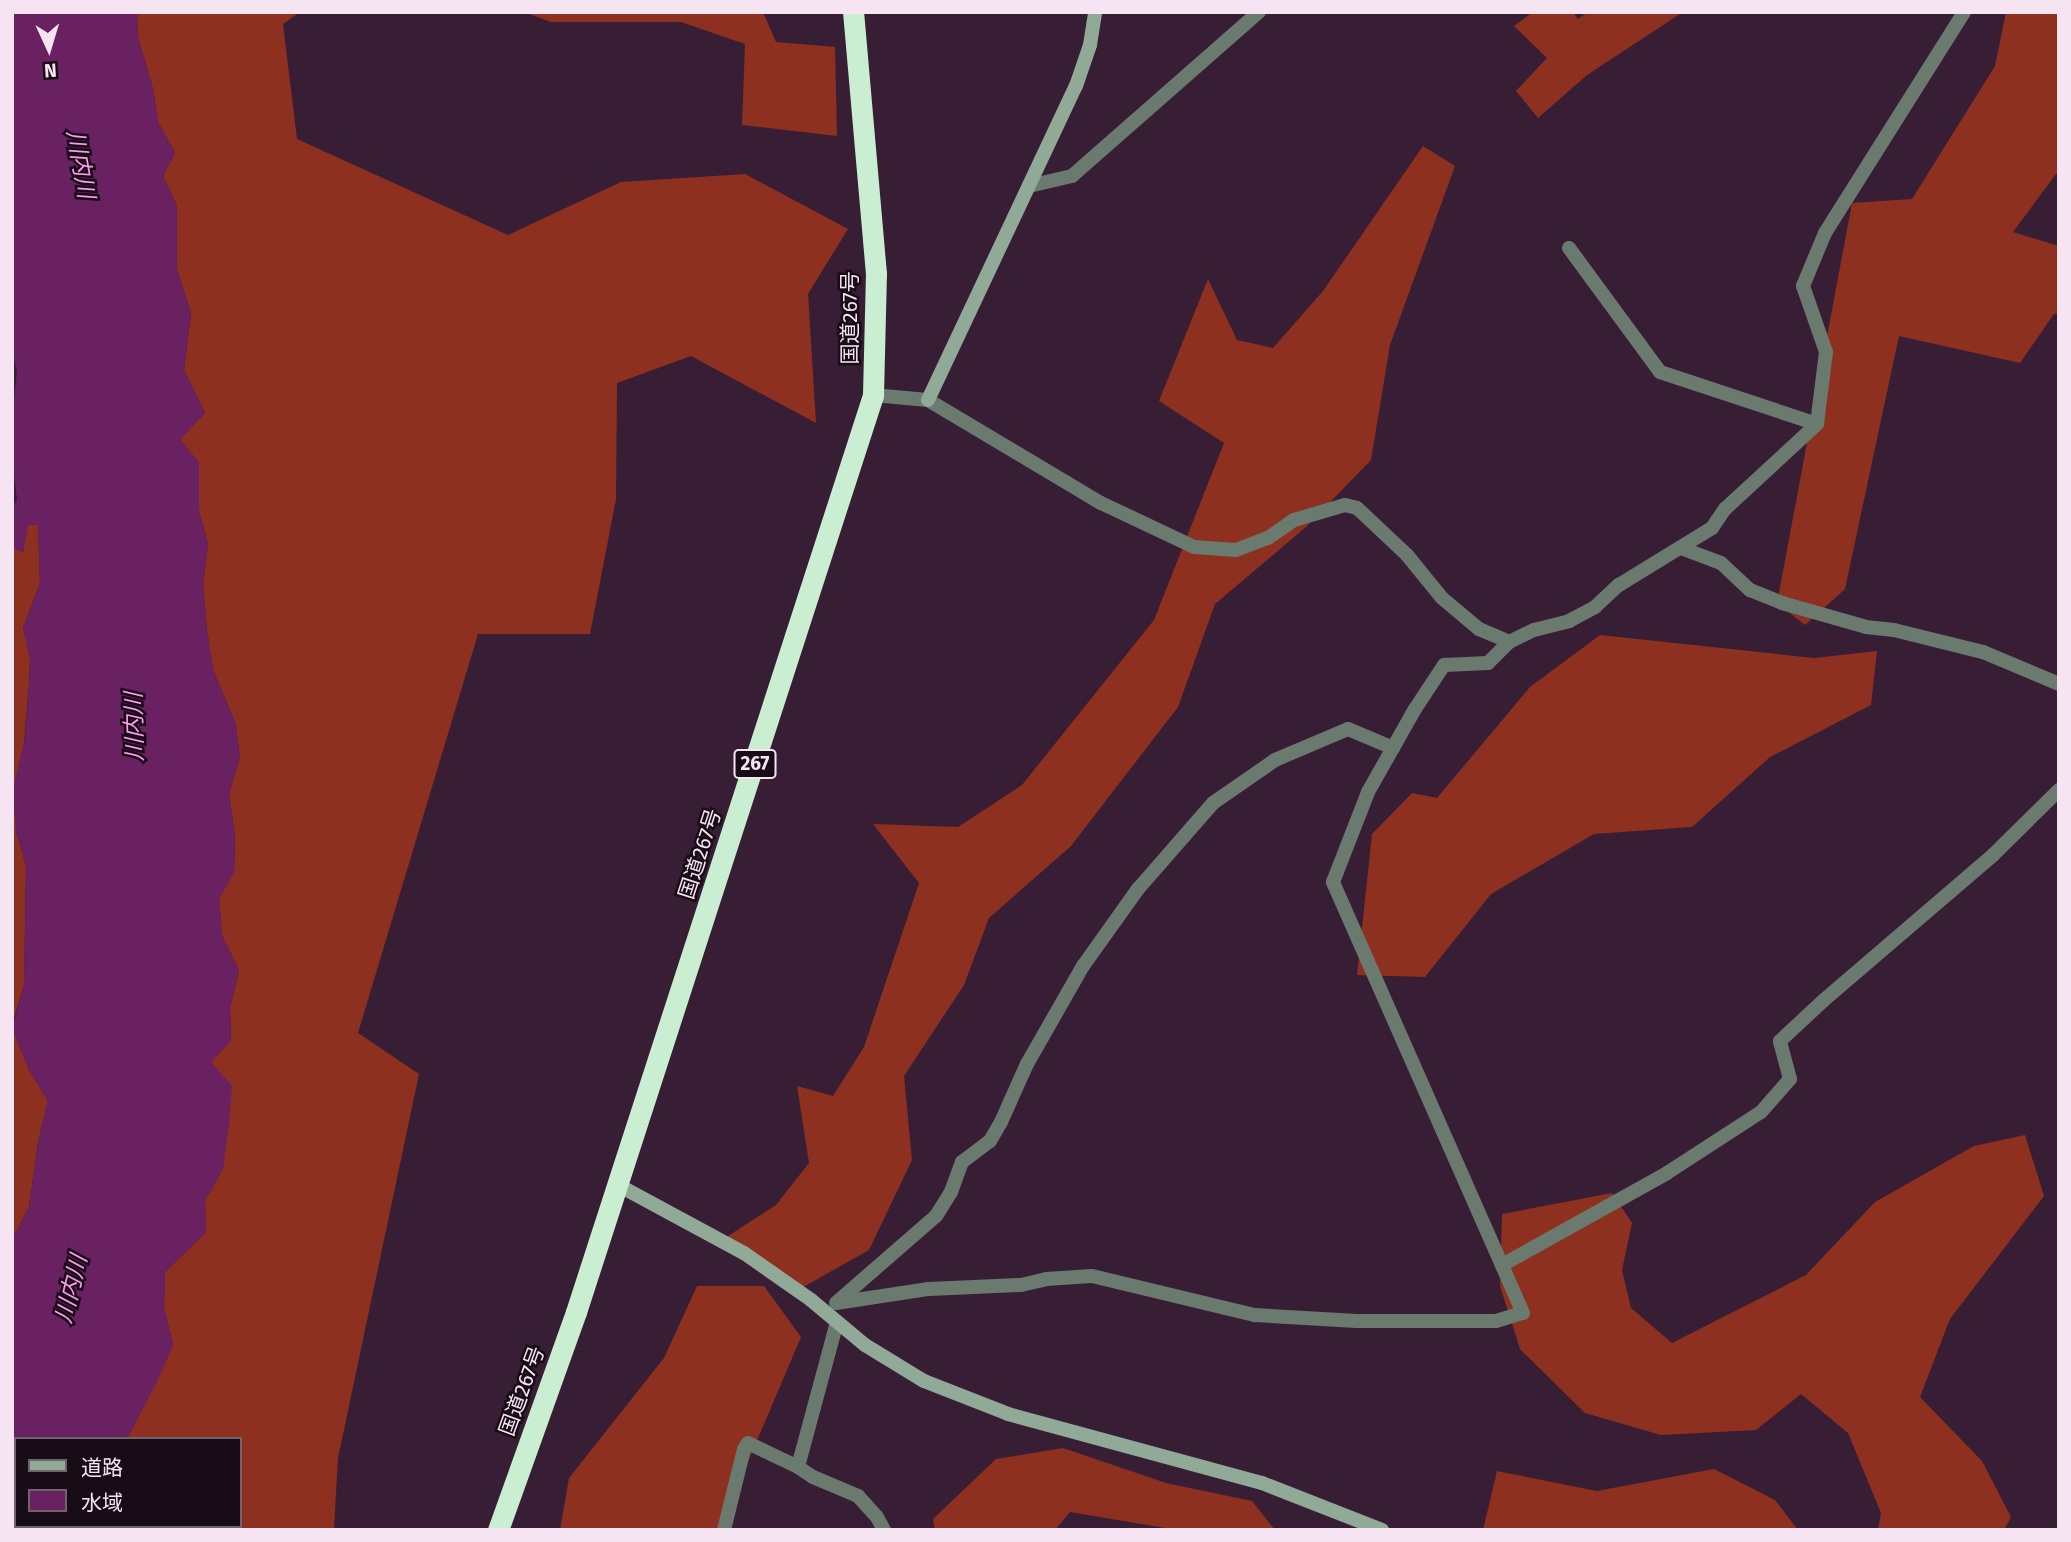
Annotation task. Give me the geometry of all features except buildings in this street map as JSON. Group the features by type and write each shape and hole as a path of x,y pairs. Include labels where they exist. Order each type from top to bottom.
{"highway":[{"name":"国道267号","path":"498,1530 618,1185 873,395 876,274 853,12"}],"street":[{"path":"928,400 1076,86 1090,45 1095,12"},
{"path":"1029,186 1072,176 1259,12"},
{"path":"831,1307 929,1289 1021,1285 1046,1279 1092,1276 1255,1315 1357,1321 1496,1321 1523,1313 1333,883 1368,792 1444,665 1488,663 1509,642 1534,630 1577,617 1657,559 1681,548 1712,528 1725,509 1817,424 1826,352 1803,286 1825,233 1964,12"},
{"path":"1569,248 1660,372 1817,424"},
{"path":"873,395 928,400 1101,503 1194,547 1236,550 1268,538 1294,520 1345,505 1356,508 1407,555 1442,598 1479,629 1509,642"},
{"path":"1681,548 1721,563 1751,590 1782,603 1866,627 1894,629 1983,652 2059,684"},
{"path":"831,1307 936,1216 962,1162 990,1140 1001,1122 1027,1064 1083,966 1138,889 1213,803 1275,760 1348,729 1393,748"},
{"path":"1502,1265 1667,1173 1762,1112 1790,1079 1780,1041 1993,855 2059,790"},
{"path":"618,1185 744,1253 831,1307 838,1322 865,1345 914,1376 1008,1414 1262,1483 1382,1530"},
{"path":"798,1467 838,1322"},
{"path":"724,1530 744,1449 748,1443 813,1477 858,1496 884,1530"}],"shaded area":[{"path":"137,12 300,12 283,24 297,139 508,235 621,182 745,174 848,229 808,294 816,423 691,356 617,383 616,499 590,634 478,634 358,1033 419,1074 338,1458 334,1530 93,1530 242,1528 242,1437 128,1437 173,1345 164,1308 165,1272 206,1232 205,1200 223,1169 211,1062 231,1040 230,1008 239,970 222,936 219,898 234,872 235,835 229,794 240,756 235,722 213,670 207,630 203,584 208,544 199,511 199,463 180,439 205,413 184,370 191,313 177,270 177,206 163,176 175,153 158,122 153,89 138,37"},
{"path":"524,12 763,12 776,42 835,47 837,136 742,125 745,44 681,22 551,22"},
{"path":"1533,12 1573,12 1578,19 1588,12 1683,12 1587,75 1538,118 1516,91 1547,58 1514,26"},
{"path":"2006,12 2059,12 2059,173 2013,232 2059,246 2059,313 2054,314 2020,363 1899,336 1845,589 1805,625 1777,603 1852,203 1912,199 1995,66"},
{"path":"1423,146 1455,166 1390,345 1371,460 1306,527 1215,604 1178,707 1071,846 989,918 964,985 904,1076 912,1160 869,1250 798,1290 725,1238 776,1205 809,1163 797,1086 833,1096 864,1047 919,883 873,824 958,827 1022,785 1154,620 1224,443 1159,401 1208,279 1237,340 1273,348 1323,291"},
{"path":"28,524 38,525 40,583 23,628 30,657 16,831 26,866 24,986 12,1024 12,547 23,552"},
{"path":"1600,635 1814,658 1877,651 1871,705 1770,757 1692,827 1594,834 1491,894 1425,977 1357,975 1372,834 1412,793 1437,798 1530,687"},
{"path":"12,1028 29,1070 48,1101 38,1142 29,1207 12,1240"},
{"path":"2025,1135 2044,1196 1950,1319 1920,1397 1982,1461 2011,1517 2004,1530 1878,1530 1881,1513 1848,1433 1801,1394 1756,1430 1661,1435 1585,1413 1520,1349 1500,1286 1502,1214 1612,1193 1632,1223 1622,1270 1631,1308 1672,1343 1806,1275 1875,1202 1974,1146"},
{"path":"697,1286 764,1286 801,1337 719,1530 560,1530 569,1478 664,1358"},
{"path":"1063,1448 1166,1483 1252,1501 1275,1530 1177,1530 1070,1512 1055,1530 935,1530 933,1519 996,1459"},
{"path":"1714,1469 1775,1500 1798,1530 1483,1530 1497,1471 1597,1491"}],"water":[{"name":"川内川","path":"12,12 137,12 138,37 153,89 158,122 175,153 163,176 177,206 177,270 191,313 184,370 205,413 180,439 199,463 199,511 208,544 203,584 207,630 213,670 235,722 240,756 229,794 235,835 234,872 219,898 222,936 239,970 230,1008 231,1041 211,1062 232,1086 223,1169 205,1200 206,1232 165,1272 164,1308 173,1345 157,1382 128,1437 14,1437 14,1528 94,1528 93,1530 12,1530 12,1240 29,1207 38,1142 48,1101 29,1070 12,1028 24,985 26,866 16,831 13,790 25,737 29,685 30,657 23,628 40,583 38,525 28,525 23,553 12,547 12,508 17,500 12,458 12,417 17,372 12,349"}]}
